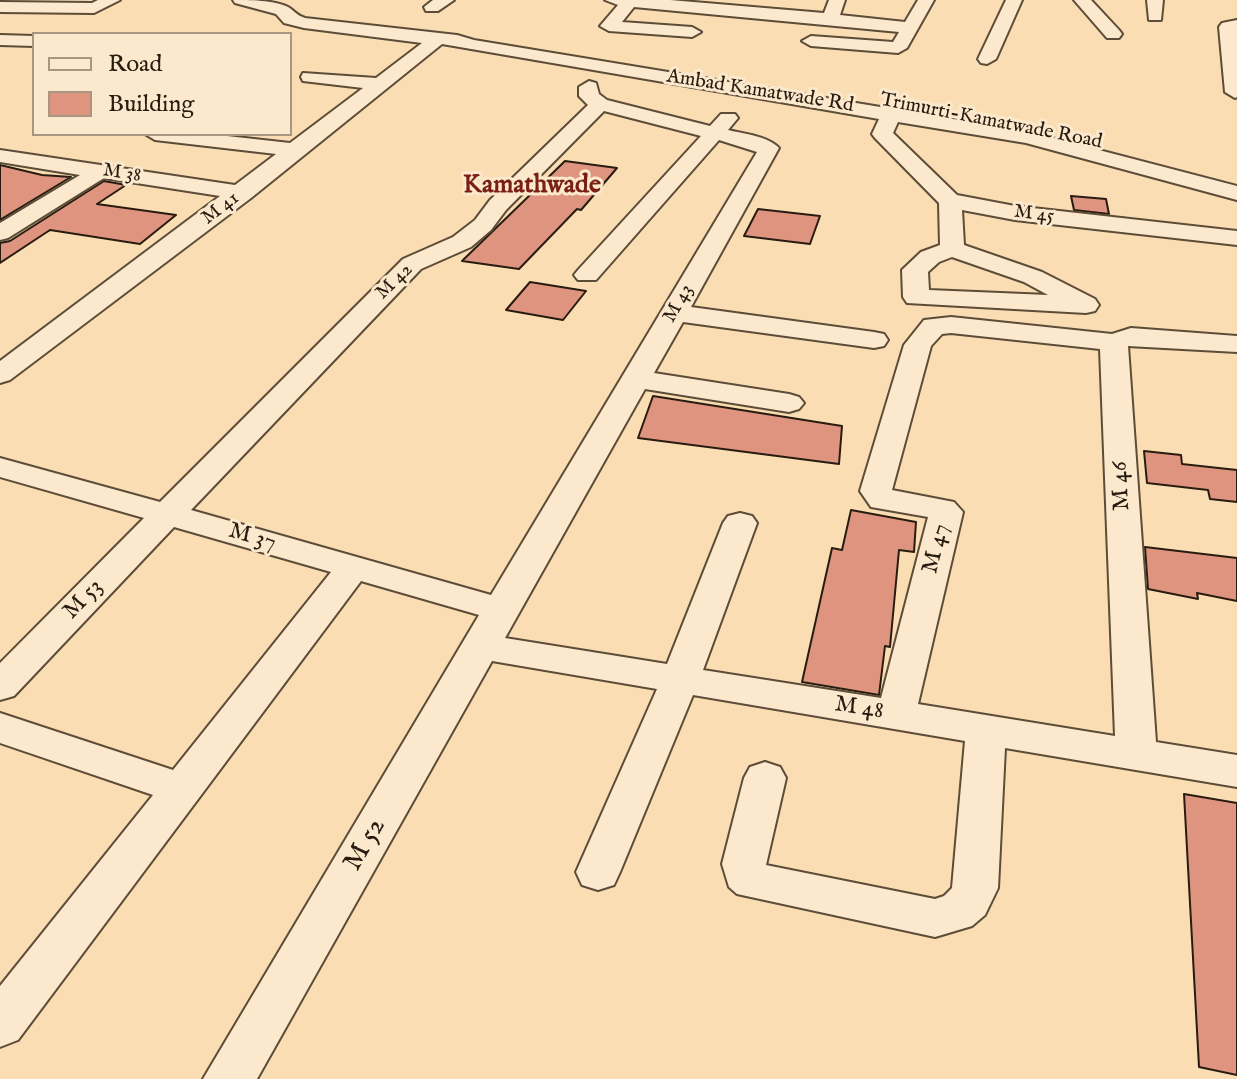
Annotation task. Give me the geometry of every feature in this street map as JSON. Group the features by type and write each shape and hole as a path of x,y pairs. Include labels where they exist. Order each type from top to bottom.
{"street":[{"path":"0,7 94,8 112,0"},
{"name":"Ambad Kamatwade Rd","path":"241,0 288,5 290,19 304,23 448,39 606,68 892,113 1078,149 1237,193"},
{"path":"692,32 609,26 625,0 744,5 910,28"},
{"path":"830,19 837,0"},
{"path":"811,41 898,48 926,0"},
{"path":"987,59 1014,0"},
{"path":"1082,0 1113,34"},
{"path":"1235,92 1228,27 1237,25"},
{"name":"Trimurti-Kamatwade Road","path":"448,39 480,38 971,116 1130,149 1237,179"},
{"name":"M 41","path":"6,364 243,193 293,150 381,84 448,39"},
{"path":"0,40 32,41"},
{"path":"600,104 589,96 588,89 592,80 606,68"},
{"path":"310,77 381,84"},
{"path":"587,275 753,91"},
{"name":"M 43","path":"503,610 768,152 763,146 600,104"},
{"name":"M 42","path":"168,513 412,264 462,242 483,225 498,205 600,104"},
{"path":"892,113 882,134 950,201 952,249"},
{"path":"172,136 293,150"},
{"name":"M 38","path":"1,157 243,193"},
{"path":"0,233 101,171"},
{"name":"M 45","path":"950,201 1015,213 1237,238"},
{"path":"1086,305 916,297 915,270 930,257 952,249 1033,277 1086,305 1122,339 1237,344"},
{"path":"674,313 874,340"},
{"name":"M 47","path":"896,715 946,512 883,500 876,491 918,345 934,326 951,325 1122,339"},
{"name":"M 46","path":"1122,339 1136,755"},
{"path":"636,379 789,403"},
{"name":"M 37","path":"0,467 503,610"},
{"name":"M 53","path":"0,686 168,513"},
{"path":"598,872 680,680 740,523"},
{"path":"0,1024 354,567"},
{"name":"M 52","path":"229,1079 503,610"},
{"name":"M 48","path":"482,647 1237,771"},
{"path":"0,728 182,789"},
{"path":"765,778 744,864 745,874 753,881 935,918 956,915 969,904 975,888 986,730"}],"building":[{"path":"565,161 617,168 581,210 577,209 519,269 462,261"},
{"path":"0,165 42,175 71,177 0,220"},
{"path":"104,181 126,185 97,204 176,215 140,244 50,230 0,263 0,243 10,241"},
{"path":"1071,196 1106,199 1109,214 1074,210"},
{"path":"758,209 820,216 810,244 744,236"},
{"path":"530,282 586,291 563,320 506,310"},
{"path":"653,396 842,426 839,464 638,438"},
{"path":"1144,451 1181,455 1182,464 1237,470 1237,502 1210,499 1208,490 1147,483"},
{"path":"851,510 916,522 914,552 899,550 890,647 885,646 879,695 802,682 832,548 842,550"},
{"path":"1145,547 1237,558 1237,601 1197,593 1198,599 1148,589"},
{"path":"1184,794 1237,803 1237,1075 1199,1067"}],"district":[{"name":"Kamathwade","path":"532,187"}]}
